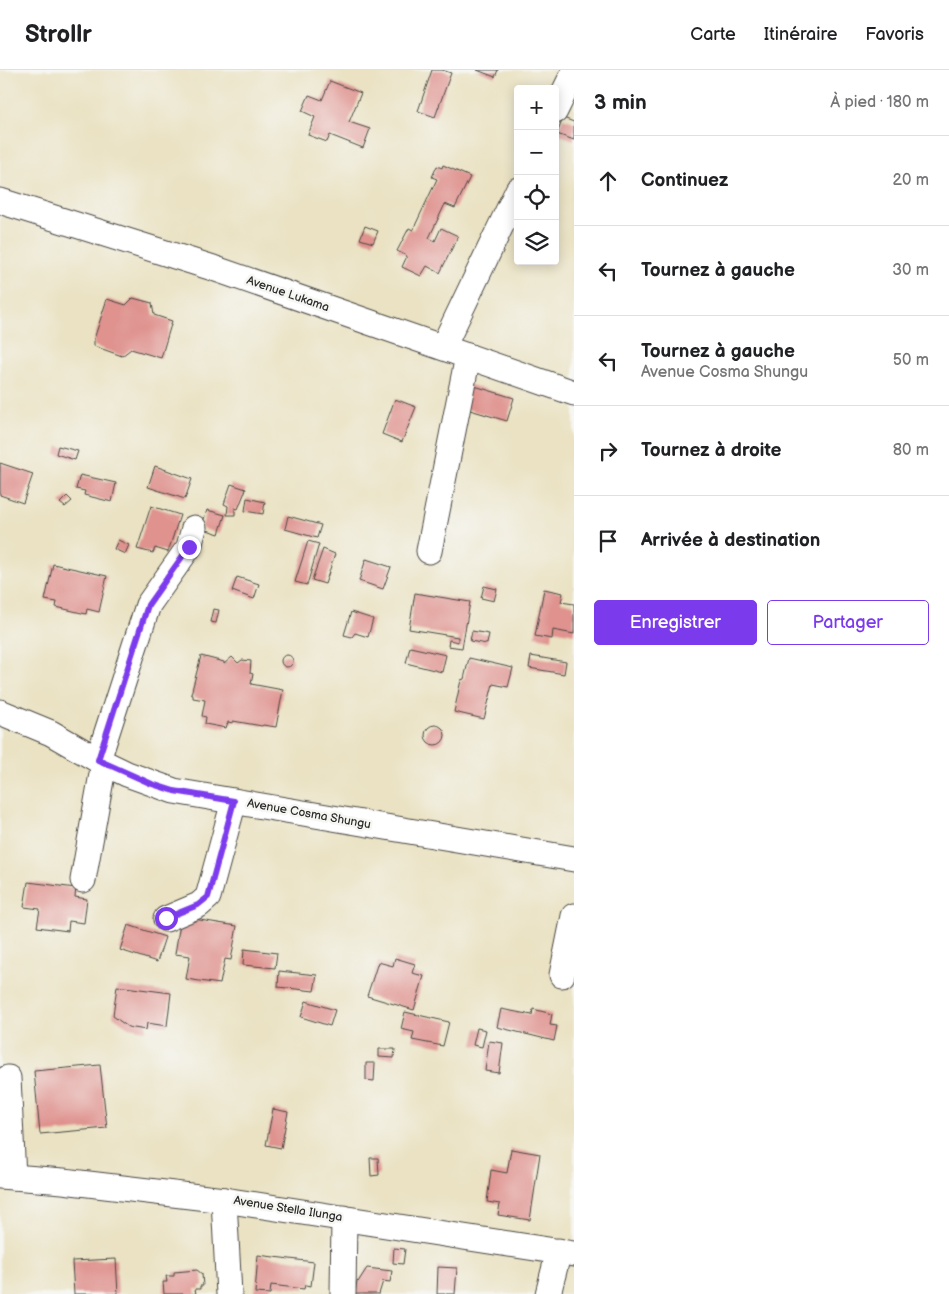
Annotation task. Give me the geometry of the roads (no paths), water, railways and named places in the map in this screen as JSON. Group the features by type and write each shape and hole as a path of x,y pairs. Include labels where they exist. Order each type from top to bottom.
{"street":[{"path":"559,103 574,72"},
{"path":"443,347 514,198"},
{"name":"Avenue Lukama","path":"0,201 213,268 574,393"},
{"path":"429,551 468,356"},
{"path":"83,880 101,761 148,605 189,547 194,528"},
{"name":"Avenue Cosma Shungu","path":"0,712 51,733 101,761 152,784 174,791 574,859"},
{"path":"166,918 198,905 208,897 234,801"},
{"path":"562,975 574,916"},
{"path":"7,1176 8,1078"},
{"name":"Avenue Stella Ilunga","path":"7,1176 224,1200 566,1253"},
{"path":"224,1200 229,1294"},
{"path":"343,1294 344,1218"},
{"path":"548,1294 566,1253"}]}
